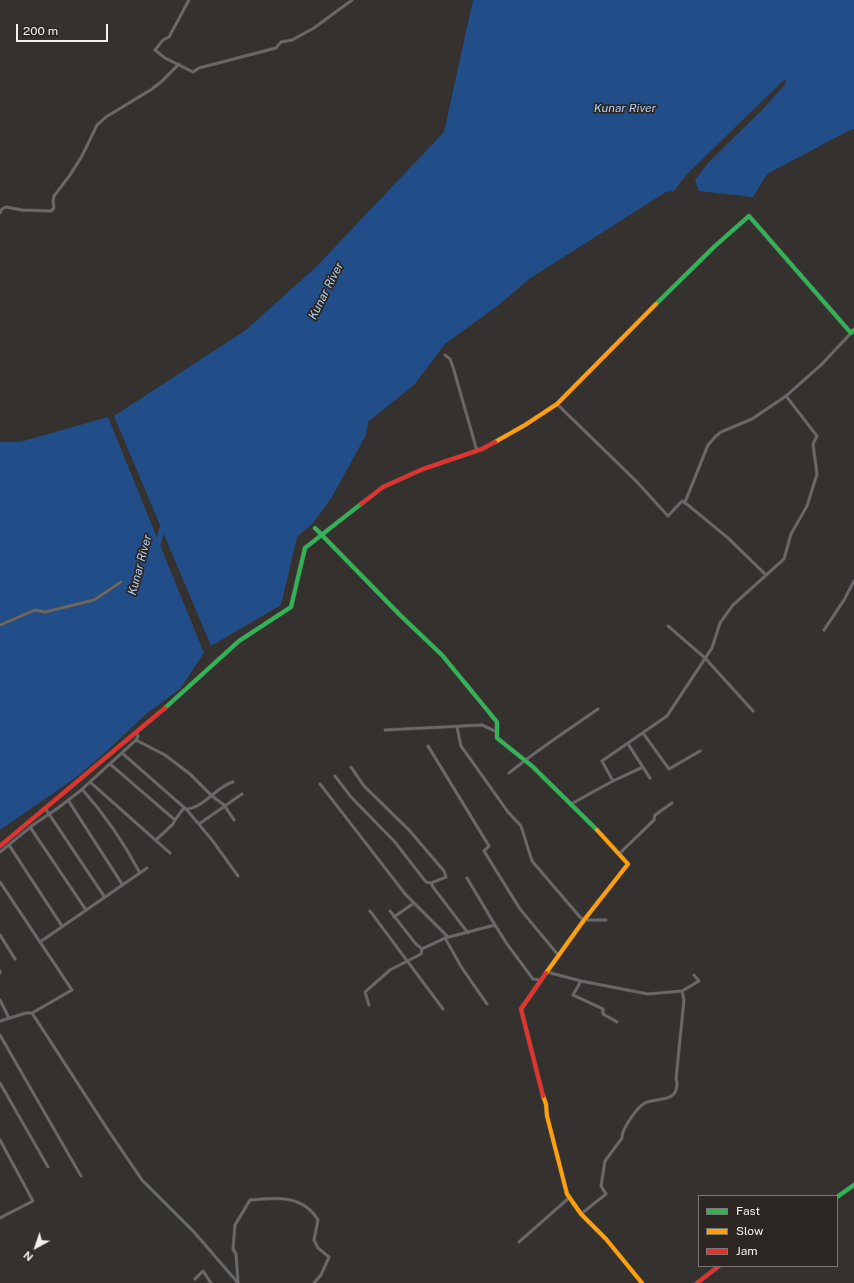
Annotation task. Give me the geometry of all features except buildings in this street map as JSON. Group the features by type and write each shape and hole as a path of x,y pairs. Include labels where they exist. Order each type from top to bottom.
{"street":[{"path":"189,0 169,37 163,40 155,50 165,58 193,72 199,68 276,48 281,42 292,40 314,28 352,0"},
{"path":"0,213 2,209 6,207 22,210 51,211 54,208 54,196 78,163 97,125 106,117 152,90 179,64"},
{"path":"0,846 180,695 239,641 291,606 305,548 383,487 424,469 477,451 525,425 558,404 663,297 748,216 852,331 821,365 786,396 752,419 721,432 716,436 708,445 685,502"},
{"path":"445,355 450,359 453,367 477,451"},
{"path":"613,781 602,761 667,716 712,648 720,623 733,605 784,559 791,534 807,506 817,474 814,444 817,436 786,396"},
{"path":"558,404 637,482 668,516 682,501 685,502"},
{"path":"685,502 728,538 766,575"},
{"path":"315,528 401,616 442,655 497,722 497,738 525,760 571,804 628,864 584,920 540,980 521,1009 540,1087 546,1104 547,1116 559,1168 567,1194 582,1214 606,1239 642,1283"},
{"path":"824,630 844,600 854,581"},
{"path":"0,626 35,610 45,612 94,600 121,582"},
{"path":"668,626 705,658 753,711"},
{"path":"509,774 525,760 598,709"},
{"path":"385,730 482,725 497,732"},
{"path":"457,727 461,746 508,812 521,826 532,861 584,920 606,920"},
{"path":"0,852 30,827 90,782 136,740 138,736 136,732"},
{"path":"643,733 669,769 700,751"},
{"path":"136,740 165,755 190,774 212,796 224,805 234,820"},
{"path":"628,744 650,778"},
{"path":"428,746 489,846 484,850 493,867 520,909 559,956"},
{"path":"122,753 187,810 212,840 238,876"},
{"path":"110,764 175,820"},
{"path":"571,804 643,766"},
{"path":"335,776 351,797 394,841 426,882 431,883 446,877 444,871 409,830 364,786 351,767"},
{"path":"90,782 170,853"},
{"path":"156,840 173,824 183,809 187,810 212,796 226,784 233,782"},
{"path":"320,784 406,895 446,938 462,968 487,1004"},
{"path":"82,789 110,822 128,850 140,873"},
{"path":"199,824 224,805 242,794"},
{"path":"68,800 122,884"},
{"path":"619,854 654,820 655,815 672,803"},
{"path":"46,808 104,896"},
{"path":"30,827 86,910"},
{"path":"9,845 62,926"},
{"path":"40,942 104,896 147,868"},
{"path":"467,878 494,926 533,979 540,980"},
{"path":"0,882 72,990 32,1013 26,1013 0,1021"},
{"path":"431,883 468,933"},
{"path":"394,917 414,902"},
{"path":"370,911 443,1008"},
{"path":"390,911 416,944 422,949"},
{"path":"369,1005 365,992 390,970 421,954 422,949 446,938 494,926"},
{"path":"0,936 15,960"},
{"path":"546,972 581,981 648,994 682,991 699,981 694,975"},
{"path":"581,981 573,995 603,1009 603,1014 618,1022"},
{"path":"582,1214 606,1194 601,1186 605,1161 622,1138 622,1134 630,1120 644,1103 670,1097 674,1093 678,1083 676,1079 684,1000 682,991"},
{"path":"0,1000 9,1018"},
{"path":"32,1013 142,1180 194,1232 238,1283"},
{"path":"0,1036 81,1176"},
{"path":"0,1083 48,1167"},
{"path":"0,1140 33,1201 0,1218"},
{"path":"838,1196 854,1185"},
{"path":"519,1242 570,1197"},
{"path":"238,1283 236,1254 233,1249 235,1225 250,1200 272,1198 290,1200 305,1205 313,1212 318,1220 314,1240 318,1248 329,1257 321,1275 314,1283"},
{"path":"697,1283 718,1267"},
{"path":"195,1279 203,1271 211,1283"}],"water":[{"path":"473,0 854,0 854,129 767,174 753,197 699,191 695,180 708,163 764,108 786,83 785,79 686,175 674,191 666,192 529,279 500,304 445,344 414,385 368,422 366,435 332,497 313,523 297,537 281,605 211,646 114,416 246,330 317,266 444,132"},
{"path":"108,417 204,653 180,689 146,714 78,776 0,830 0,442 20,442"}],"waterway":[{"name":"Kunar River","path":"157,547 164,522"}],"traffic: fast":[{"path":"656,304 715,246 749,216 851,333 854,330"},
{"path":"165,708 239,641 291,607 305,548 361,504"},
{"path":"315,528 401,616 442,655 497,722 497,738 532,766 597,830"},
{"path":"838,1196 854,1185"}],"traffic: slow":[{"path":"495,442 557,404 656,304"},
{"path":"546,973 584,920 628,864 597,830"},
{"path":"543,1096 567,1194 581,1214 606,1239 642,1283"}],"traffic: jam":[{"path":"361,504 383,487 423,469 482,449 495,442"},
{"path":"0,846 165,708"},
{"path":"543,1096 521,1009 546,973"},
{"path":"697,1283 718,1267"}]}
